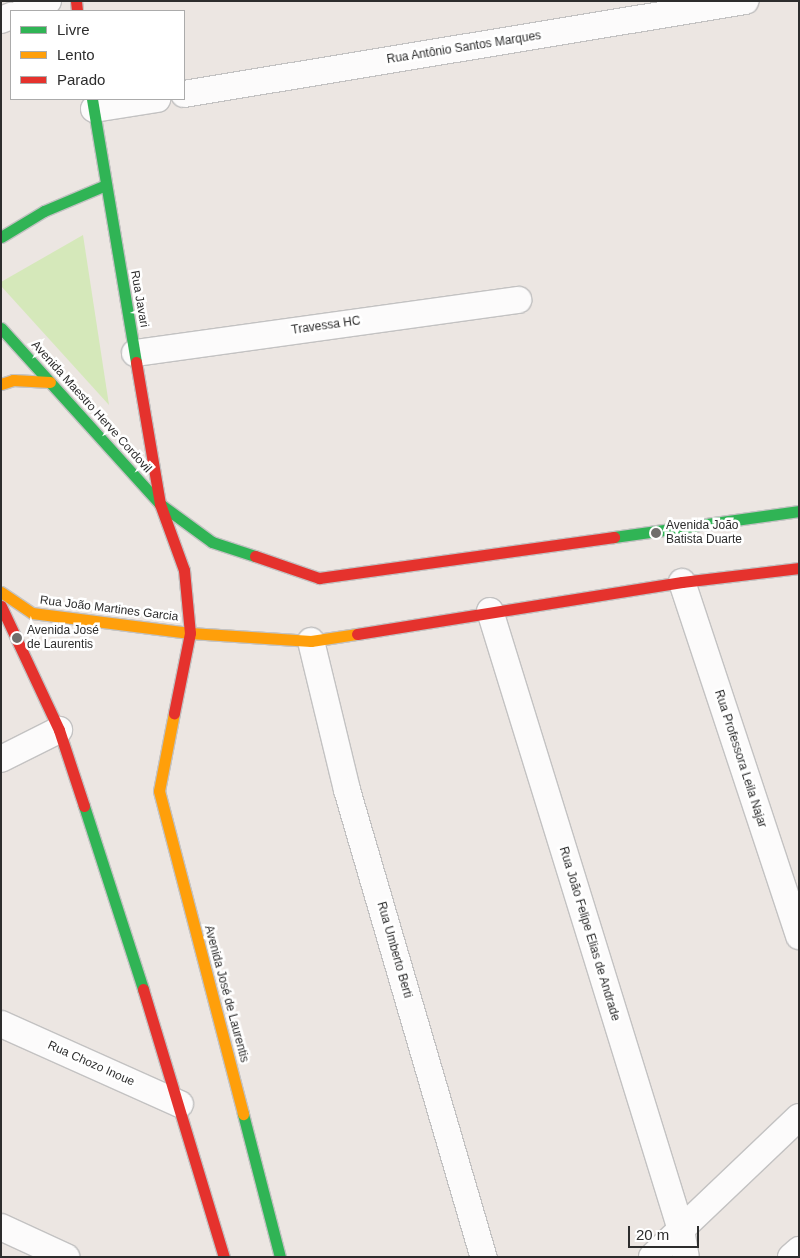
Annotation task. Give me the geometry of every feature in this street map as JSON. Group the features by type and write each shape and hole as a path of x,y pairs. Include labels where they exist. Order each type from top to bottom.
{"street":[{"path":"26,10 48,1"},
{"name":"Rua Antônio Santos Marques","path":"185,94 683,6 745,1"},
{"path":"93,104 144,100"},
{"name":"Rua Javari","path":"93,104 160,504"},
{"path":"1,237 44,211 106,185"},
{"name":"Travessa HC","path":"135,354 518,300"},
{"name":"Avenida Maestro Herve Cordovil","path":"1,328 160,504"},
{"path":"1,384 13,380 50,382"},
{"path":"160,504 212,542 319,578 799,511"},
{"name":"Avenida José de Laurentis","path":"160,504 184,570 190,634 159,791 280,1257"},
{"path":"190,634 311,641 490,611 682,582 799,568"},
{"name":"Rua Professora Leila Najar","path":"682,582 799,936"},
{"name":"Rua João Martines Garcia","path":"1,592 32,613 190,634"},
{"path":"1,606 59,730 180,1104 224,1257"},
{"name":"Rua João Felipe Elias de Andrade","path":"490,611 681,1230 686,1257"},
{"name":"Rua Umberto Berti","path":"311,641 347,790 484,1257"},
{"path":"1,759 59,730"},
{"name":"Rua Chozo Inoue","path":"1,1024 180,1104"},
{"path":"652,1257 799,1118"},
{"path":"1,1227 66,1257"},
{"path":"791,1257 799,1250"}],"green space":[{"path":"83,235 109,405 1,286 1,282"}],"traffic: fast":[{"path":"92,100 136,362"},
{"path":"1,237 44,211 106,185"},
{"path":"1,328 160,504 212,542 255,556"},
{"path":"614,537 799,511"},
{"path":"84,806 143,989"},
{"path":"243,1114 280,1257"}],"traffic: slow":[{"path":"1,384 13,380 50,382"},
{"path":"1,592 32,613 190,633 311,641 357,634"},
{"path":"174,713 159,791 243,1114"}],"traffic: jam":[{"path":"76,1 77,10"},
{"path":"136,362 160,504 184,570 190,633 174,713"},
{"path":"255,556 319,578 614,537"},
{"path":"357,634 682,582 799,568"},
{"path":"1,606 59,730 84,806"},
{"path":"143,989 224,1257"}],"place":[{"name":"Avenida João Batista Duarte","path":"656,533"},
{"name":"Avenida José de Laurentis","path":"17,638"}]}
